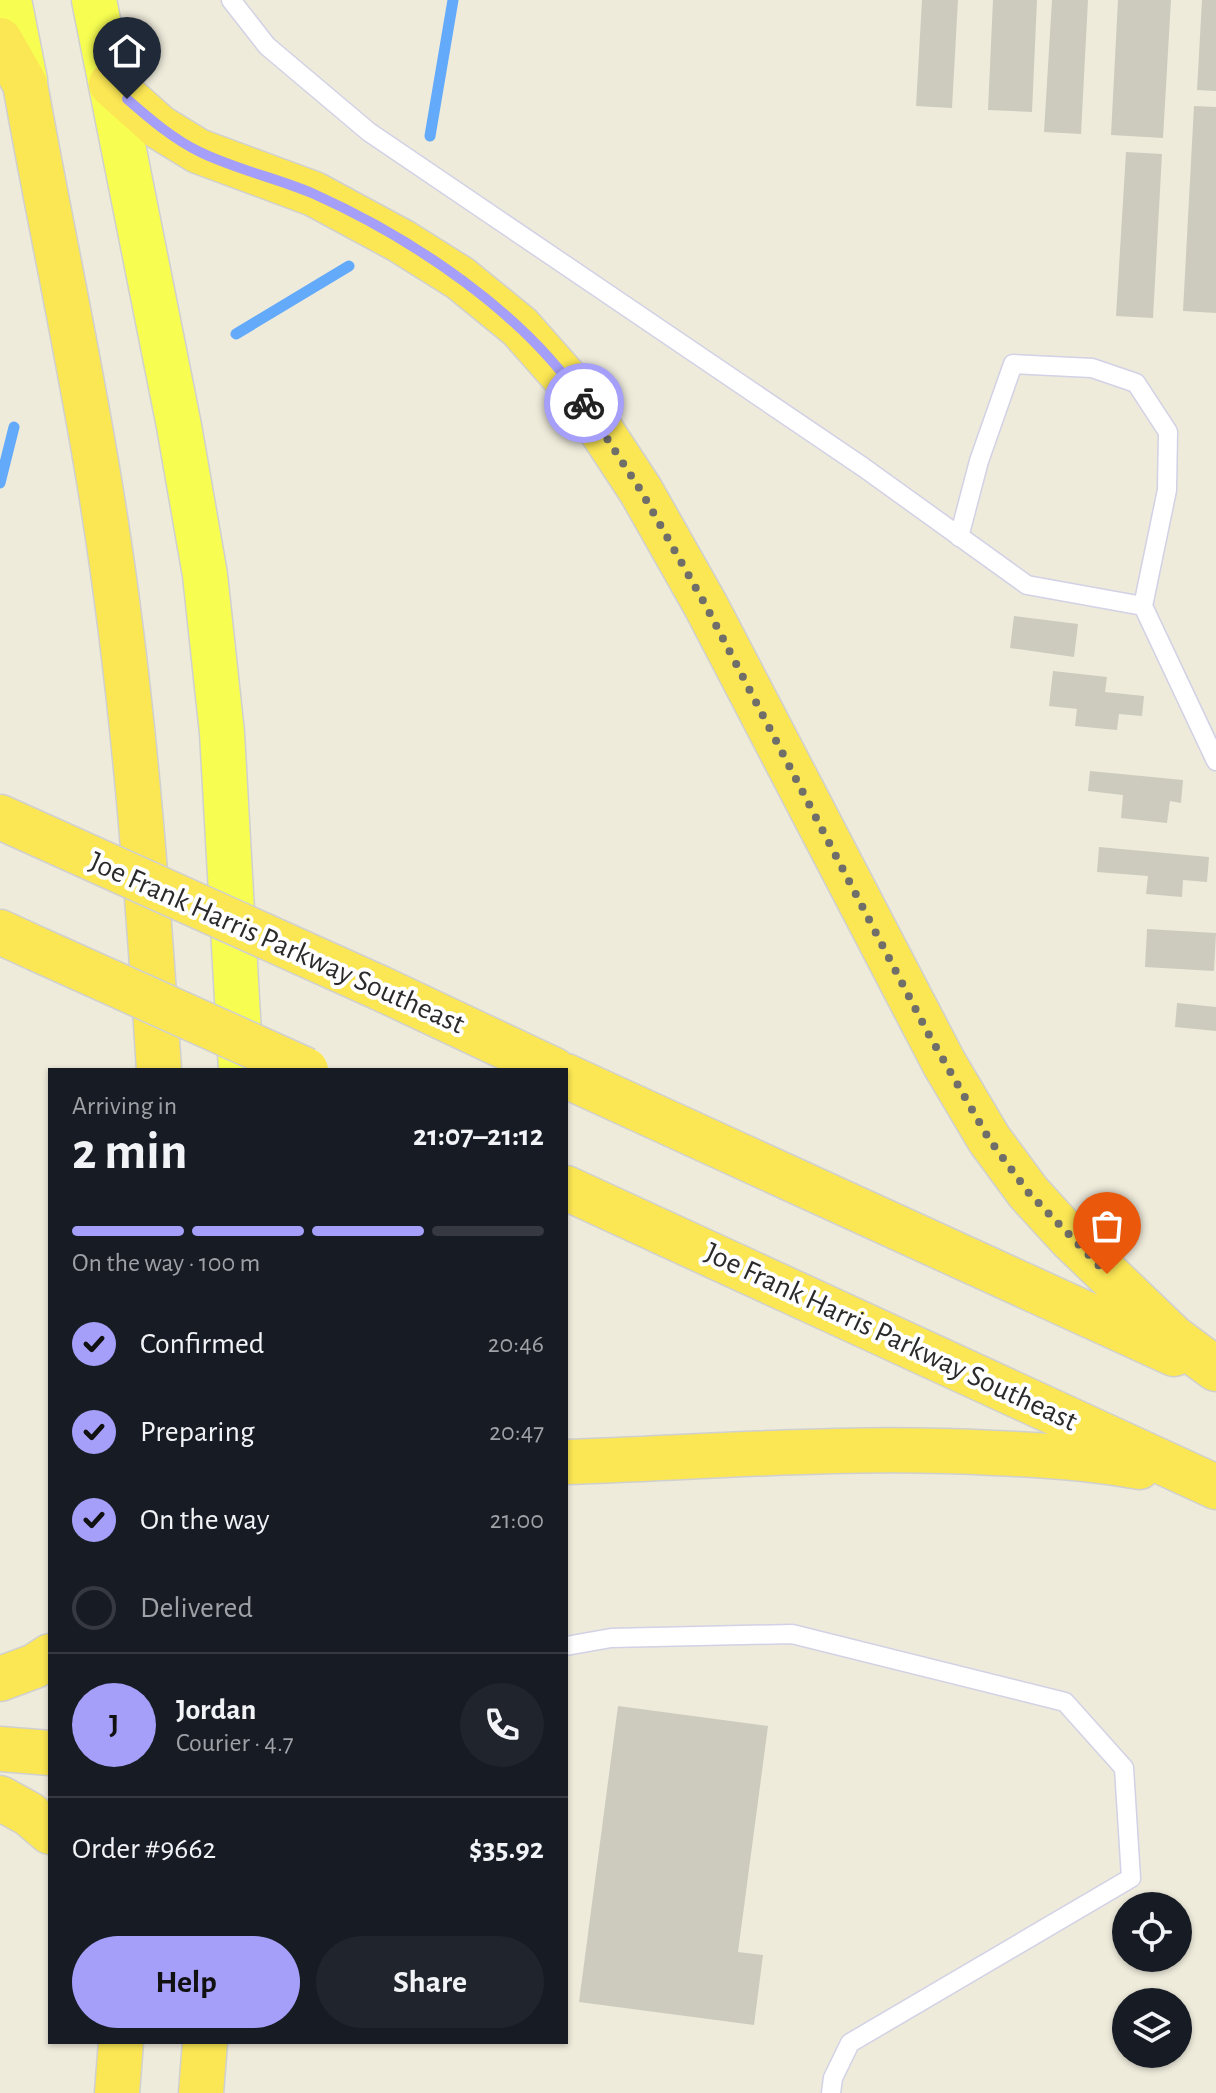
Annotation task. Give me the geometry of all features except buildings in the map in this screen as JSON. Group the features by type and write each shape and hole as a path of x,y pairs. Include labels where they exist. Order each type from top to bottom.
{"highway":[{"path":"0,40 25,84 103,505 123,651 139,806 159,1068"},
{"path":"111,84 159,127 198,151 314,194 401,241 460,278 520,327 572,386 641,491 706,606 936,1049 989,1139 1028,1192 1070,1238 1174,1338 1216,1371"},
{"name":"Joe Frank Harris Parkway Southeast","path":"14,823 550,1068"},
{"path":"18,940 302,1068"},
{"path":"568,1077 1216,1371"},
{"name":"Joe Frank Harris Parkway Southeast","path":"568,1189 1206,1482"},
{"path":"568,1462 871,1449 917,1450 1099,1460 1206,1482"},
{"path":"0,1679 35,1666 48,1657"},
{"path":"0,1749 48,1753"},
{"path":"0,1798 29,1814 48,1830"},
{"path":"117,2093 121,2044"},
{"path":"201,2093 205,2044"}],"main road":[{"path":"9,0 25,84"},
{"path":"94,0 179,426 205,575 222,733 241,1068"}],"lane":[{"path":"231,0 267,46 369,132 863,467 1027,585 1143,606"},
{"path":"959,537 979,461 1013,364 1092,368 1136,383 1168,432 1167,490 1143,606 1216,761"},
{"path":"568,1646 611,1638 792,1634 1065,1702 1124,1768 1131,1878 850,2043 833,2078 831,2093"}],"waterway":[{"path":"430,136 453,0"},
{"path":"236,334 349,266"},
{"path":"0,483 14,427"}],"way so far":[{"path":"584,403 641,491 706,606 929,1035 989,1139 1028,1192 1107,1274"}],"route":[{"path":"127,99 159,127 198,151 314,194 401,241 460,278 520,327 584,403"}]}
